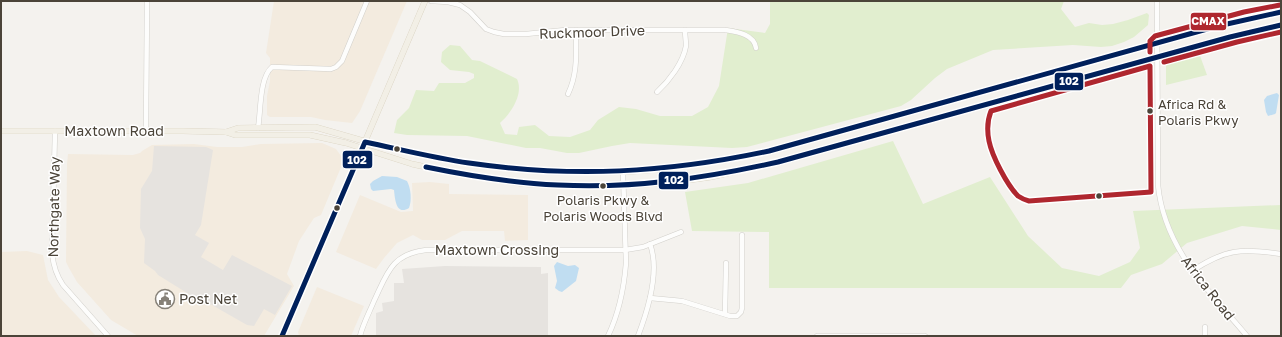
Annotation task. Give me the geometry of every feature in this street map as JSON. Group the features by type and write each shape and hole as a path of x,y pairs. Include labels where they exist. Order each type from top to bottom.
{"main road":[{"path":"282,336 425,1"},
{"name":"Maxtown Road","path":"226,132 238,128 315,128 365,142 444,159 495,167 560,172 623,172 684,167 750,156 1157,43 1246,19 1281,12"},
{"name":"Maxtown Road","path":"1,130 226,132 235,135 310,135 346,143 412,164 471,177 526,184 573,186 623,186 662,183 711,177 778,162 1230,37 1281,25"},
{"path":"255,135 259,132 286,130 289,127"}],"street":[{"path":"146,131 147,1"},
{"path":"258,128 264,81 267,71 272,67 324,69 336,67 342,61 367,1"},
{"name":"Ruckmoor Drive","path":"431,1 448,2 460,5 470,12 486,29 498,33 526,34 576,30 716,30 734,32 747,36 753,40 756,48"},
{"name":"Africa Road","path":"1158,1 1158,185 1162,212 1171,235 1192,271 1247,336"},
{"path":"568,94 576,69 576,30"},
{"path":"657,92 667,81 682,57 686,46 685,30"},
{"name":"Northgate Way","path":"55,131 52,252 54,265 63,285 108,336"},
{"path":"608,336 617,312 623,288 626,263 623,172"},
{"name":"Maxtown Crossing","path":"360,336 383,280 390,268 399,259 412,253 426,250 626,250 650,244 681,232"},
{"path":"650,298 682,301 734,317 737,316 741,312 742,308 742,235"},
{"path":"638,336 650,298 654,256 650,244"},
{"path":"1192,271 1218,256 1232,252 1249,250 1281,254"},
{"path":"725,314 726,263"},
{"path":"1205,327 1205,336"},
{"path":"817,336 925,336"}],"shaded area":[{"path":"274,1 407,1 360,111 352,123 311,117 270,117 267,115 267,96 270,81 270,58 266,53"},
{"path":"322,143 336,149 344,160 321,215 314,218 299,241 287,274 294,286 264,336 138,336 111,320 77,282 66,262 68,154 133,155 140,153 152,145 194,144 217,147 242,147 261,144"},
{"path":"154,146 206,147 213,150 201,225 195,235 209,243 201,257 223,270 232,255 292,286 275,315 264,309 254,326 247,325 212,305 200,301 158,275 144,263 145,239 140,228 141,189 152,171"},
{"path":"430,182 449,184 449,194 528,195 528,240 505,241 504,231 462,231 445,240 422,240 413,235 397,243 376,269 336,252 360,195 401,212 413,211 412,183"},
{"path":"27,251 43,255 48,280 59,297 96,336 1,336 1,252"},
{"path":"445,266 541,267 541,274 548,273 548,336 376,336 376,313 383,311 382,303 394,301 394,283 404,283 402,269"},
{"path":"317,287 364,306 351,336 299,336 298,332"}],"green space":[{"path":"770,1 1064,1 1061,9 1075,27 1089,23 1102,25 1113,24 1147,13 1149,15 1148,25 1134,37 1112,46 1101,47 1073,45 993,50 947,69 911,100 901,106 747,147 732,148 630,143 579,153 567,153 540,148 526,148 467,136 407,135 394,133 397,120 409,108 416,90 434,91 439,83 465,83 474,78 474,74 450,70 441,62 442,52 450,45 460,46 472,60 480,61 517,79 519,85 518,97 512,109 500,123 505,134 517,135 519,127 535,125 549,136 570,137 590,130 598,120 619,107 636,109 660,116 692,116 708,107 719,86 728,28 765,33 770,24"},
{"path":"1199,53 1207,75 1166,85 1166,66 1168,62"},
{"path":"893,141 923,204 990,177 1028,236 1062,268 1099,276 1130,262 1140,248 1133,211 1281,205 1281,230 1242,226 1187,243 1162,264 1131,275 1121,288 769,288 769,232 692,231 685,192 748,183"}],"water":[{"path":"1277,93 1279,95 1276,113 1268,116 1264,100 1267,96"},
{"path":"382,176 397,177 407,181 411,194 409,208 401,210 399,208 396,202 394,190 373,191 371,189 370,184"},
{"path":"557,262 568,266 575,265 579,268 576,281 562,292 555,288 557,281 554,266"}],"transit line":[{"name":"CMAX","path":"1150,52 1150,41 1155,36 1244,12 1280,5"},
{"name":"102","path":"282,336 365,142 456,161 545,171 619,171 693,164 769,151 1218,26 1281,12"},
{"name":"102","path":"426,167 508,181 586,186 642,184 724,173 778,162 1230,37 1281,25"},
{"name":"CMAX","path":"1164,62 1237,42 1281,32"},
{"name":"CMAX","path":"1150,66 1151,192 1029,201 1018,196 1005,178 991,147 988,137 991,111 1150,66"}],"place":[{"name":"Africa Rd & Polaris Pkwy","path":"1150,111"},
{"name":"Polaris Pkwy & Polaris Woods Blvd","path":"603,186"},
{"name":"Post Net","path":"165,299"}]}
